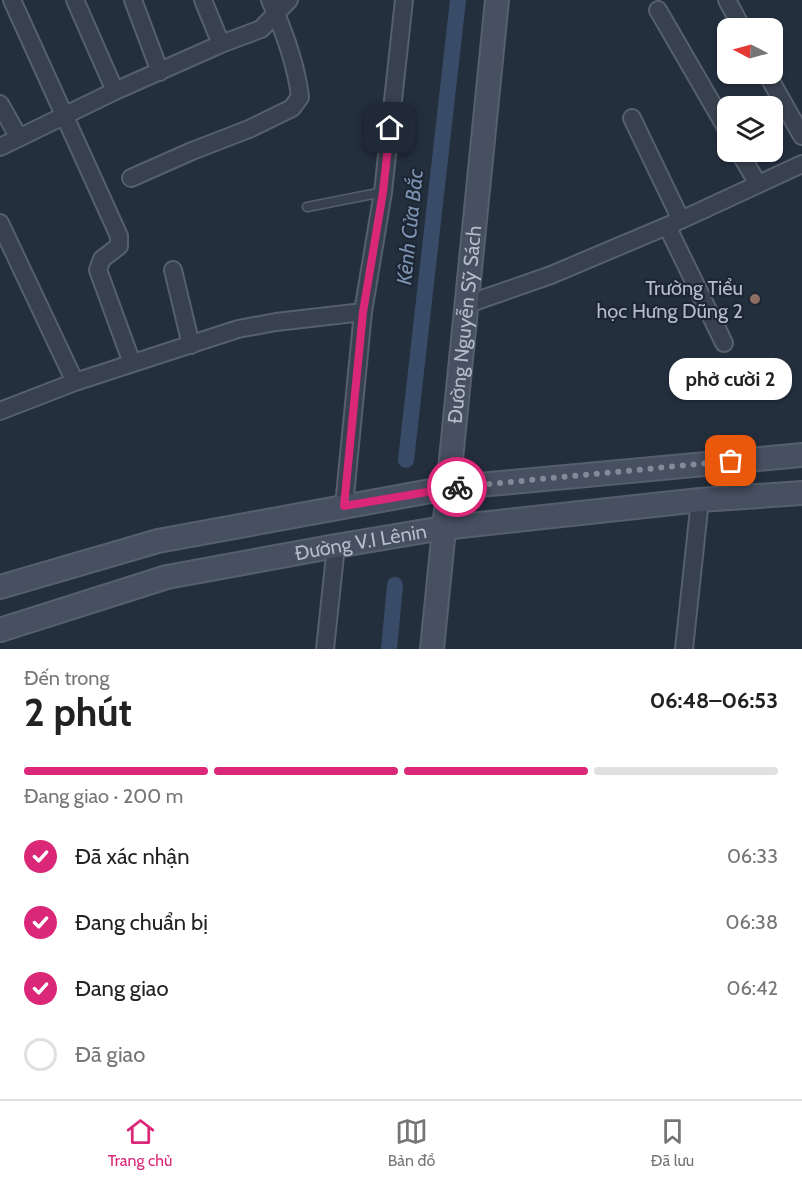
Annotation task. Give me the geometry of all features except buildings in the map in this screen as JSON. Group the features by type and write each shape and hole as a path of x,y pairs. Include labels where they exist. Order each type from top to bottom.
{"main road":[{"name":"Đường Nguyễn Sỹ Sách","path":"432,649 497,0"},
{"name":"Đường V.I Lênin","path":"0,587 158,541 447,488 802,454"},
{"name":"Đường V.I Lênin","path":"0,630 167,578 336,546 443,528 700,500 802,494"}],"street":[{"path":"12,0 119,236 119,246 102,259 98,270 132,363"},
{"path":"75,0 116,91"},
{"path":"133,0 160,72"},
{"path":"203,0 221,44"},
{"path":"0,147 116,91 221,44 261,29 273,6 289,0"},
{"path":"344,506 363,312 383,192 404,0"},
{"path":"727,0 737,18"},
{"path":"131,178 249,129 292,108 300,97 298,83 286,35 273,6"},
{"path":"658,10 717,112"},
{"path":"773,84 802,136"},
{"path":"0,104 19,138"},
{"path":"632,118 724,343"},
{"path":"745,162 758,184"},
{"path":"465,305 550,275 674,223 802,164"},
{"path":"0,223 75,382"},
{"path":"173,270 191,345"},
{"path":"0,410 75,382 238,329 276,322 363,312"},
{"path":"684,649 700,500"},
{"path":"325,649 336,546"}],"lane":[{"path":"307,207 383,192"}],"waterway":[{"name":"Kênh Cửa Bắc","path":"406,460 458,0"},
{"name":"Kênh Cửa Bắc","path":"389,649 395,585"}],"way so far":[{"path":"457,487 731,461"}],"place":[{"name":"Trường Tiểu học Hưng Dũng 2","path":"755,299"},
{"name":"phở cười 2","path":"731,461"}],"route":[{"path":"390,128 383,192 363,312 344,506 457,487"}]}
